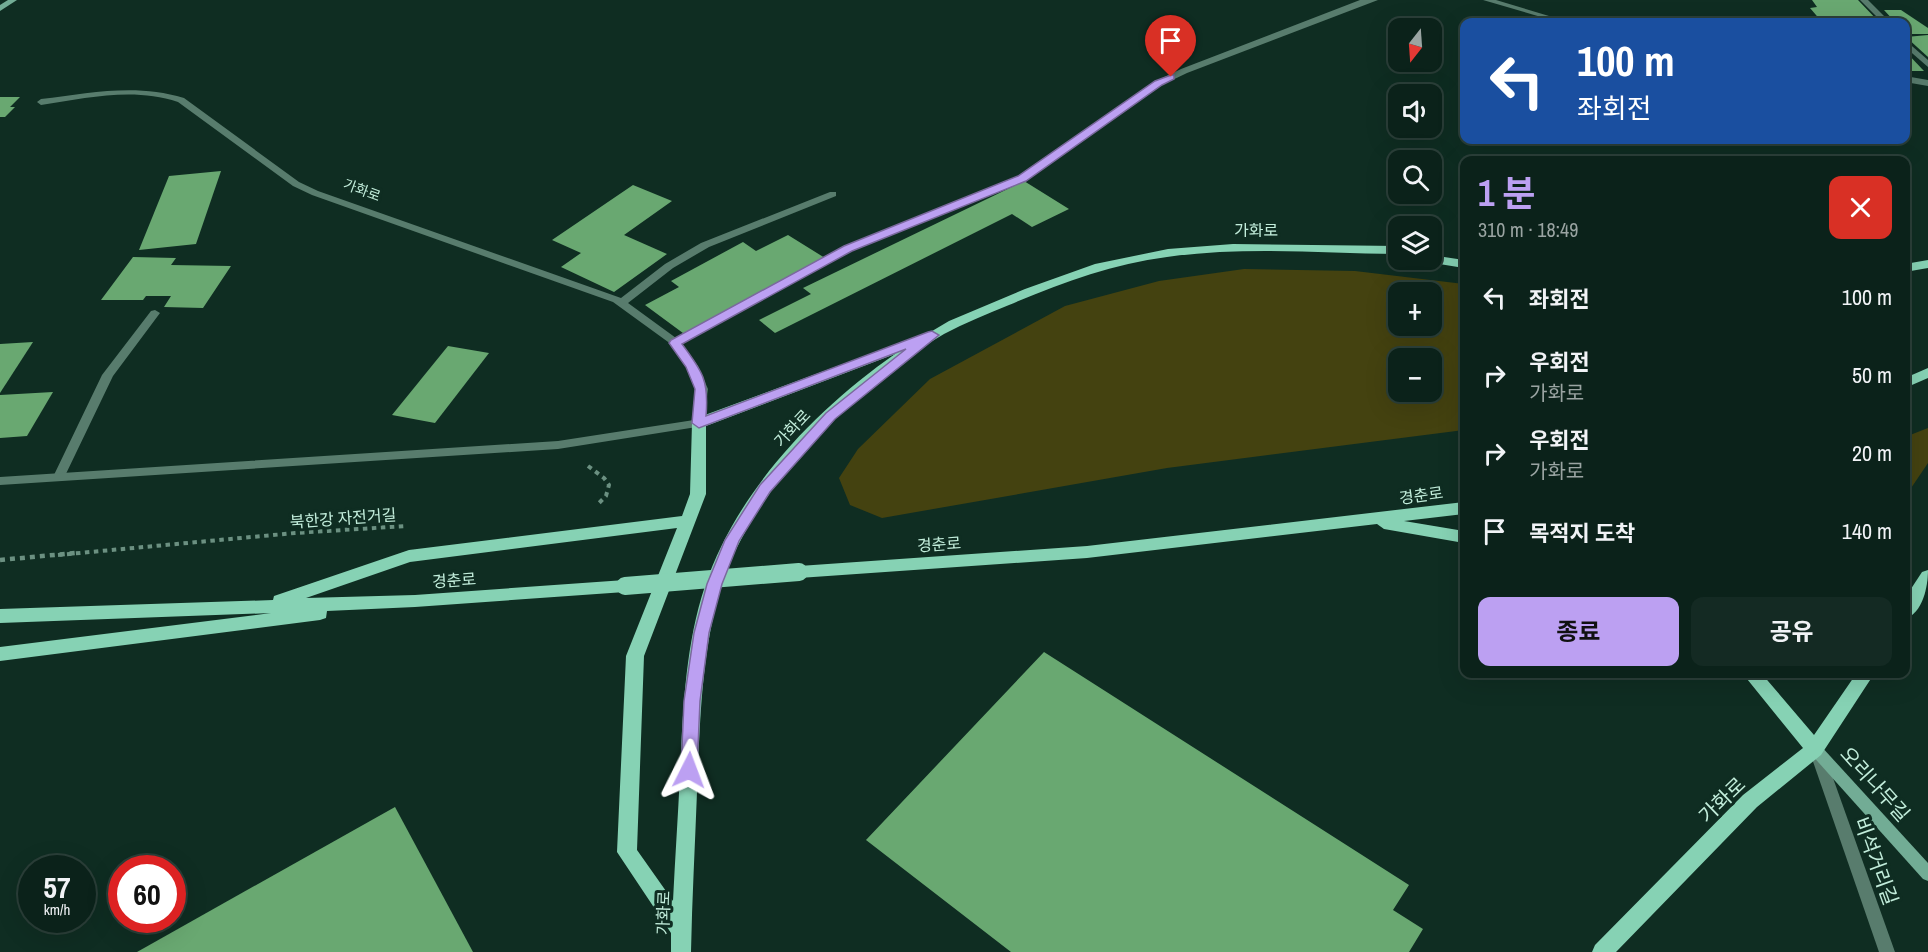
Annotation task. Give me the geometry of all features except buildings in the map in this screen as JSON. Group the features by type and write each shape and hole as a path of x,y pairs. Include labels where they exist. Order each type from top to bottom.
{"main road":[{"name":"가화로","path":"681,952 692,701 701,633 714,584 732,540 765,489 830,416 932,335 1040,287 1088,269 1181,251 1233,249 1388,251"},
{"path":"1442,252 1460,254"},
{"path":"1442,261 1460,263"},
{"path":"1910,267 1928,264"},
{"path":"682,931 627,852 635,656 698,494 699,423 932,335"},
{"path":"1910,381 1928,373"},
{"name":"경춘로","path":"0,616 415,601 1088,552 1460,509"},
{"path":"1369,520 1460,536"},
{"path":"266,606 409,556 687,521"},
{"path":"1910,604 1928,576"},
{"name":"경춘로","path":"0,654 415,601"},
{"path":"1755,678 1815,749"},
{"name":"가화로","path":"1602,952 1750,801 1815,749 1862,678"}],"street":[{"path":"0,9 13,0"},
{"path":"675,343 848,248 1022,179 1159,83 1184,71 1363,2 1374,0"},
{"path":"1487,0 1551,18"},
{"path":"1864,0 1882,18"},
{"path":"1910,47 1928,65"},
{"path":"1910,80 1928,83"},
{"name":"가화로","path":"41,102 141,91 170,95 181,100 296,184 622,303 675,343 692,366 702,389 699,423"},
{"path":"622,303 669,266 696,250 833,194"},
{"path":"59,477 105,381 155,313"},
{"path":"0,481 558,445 699,423"},
{"name":"오리나무길","path":"1815,749 1928,874"},
{"name":"비석거리길","path":"1815,749 1887,952"}],"path":[{"path":"558,445 604,478 609,485 606,496 588,510"},
{"name":"북한강 자전거길","path":"0,560 295,533 415,526"}],"shaded area":[{"path":"1244,269 1355,271 1460,284 1460,431 1167,468 882,518 850,505 839,478 858,449 930,379 1065,306 1159,281"},
{"path":"1928,428 1928,463 1910,490 1910,435"}],"route":[{"path":"689,770 692,701 701,633 714,584 732,540 765,489 830,416 932,335 699,423 702,389 692,366 675,343 848,248 1022,179 1159,83 1171,77"}]}
